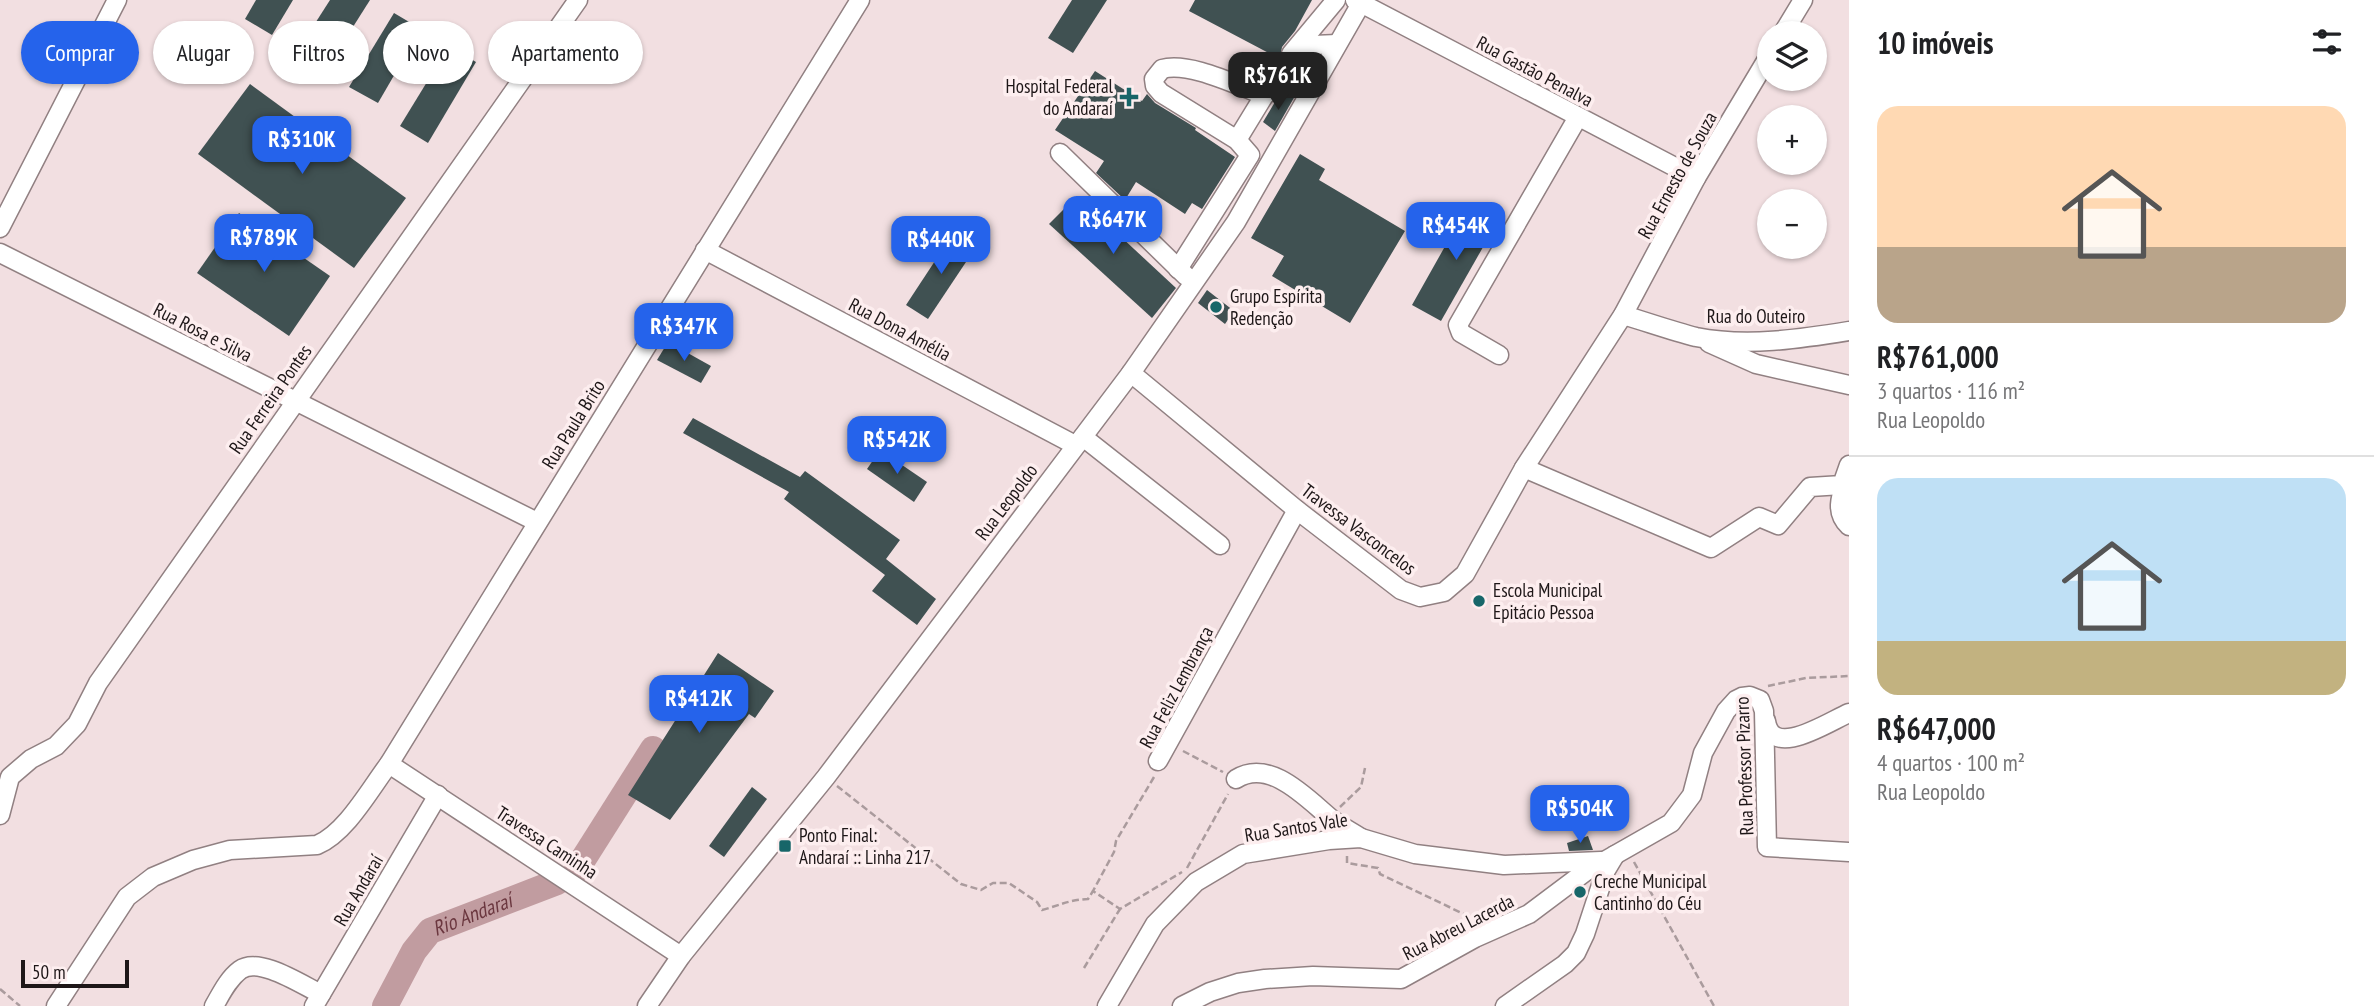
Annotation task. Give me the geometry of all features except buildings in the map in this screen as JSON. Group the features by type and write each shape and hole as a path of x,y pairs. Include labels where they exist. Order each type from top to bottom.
{"street":[{"path":"0,228 117,0"},
{"name":"Rua Ferreira Pontes","path":"0,815 10,777 30,759 56,746 77,724 98,683 578,0"},
{"name":"Rua Paula Brito","path":"56,1006 127,897 153,877 193,859 230,850 317,845 329,840 347,821 389,764 860,0"},
{"path":"1237,140 1287,58 1336,0"},
{"path":"1790,21 1803,0"},
{"name":"Rua Leopoldo","path":"647,1006 681,956 826,777 1131,373 1236,222 1338,44 1359,1"},
{"name":"Rua Gastão Penalva","path":"1359,1 1696,178"},
{"path":"1264,95 1284,83 1306,51 1314,45 1338,44"},
{"path":"1178,269 1250,155 1237,140 1161,93 1155,86 1154,79 1163,69 1179,67 1264,95"},
{"name":"Rua Ernesto de Souza","path":"1623,315 1696,178 1757,76"},
{"path":"1499,355 1461,333 1458,325 1578,117"},
{"path":"1060,153 1194,284"},
{"name":"Rua Dona Amélia","path":"705,250 1079,441 1220,545"},
{"name":"Rua Rosa e Silva","path":"0,253 537,522"},
{"name":"Rua do Outeiro","path":"1623,315 1697,337 1735,341 1772,340 1849,331"},
{"name":"Travessa Vasconcelos","path":"1131,373 1297,510 1401,590 1420,597 1444,592 1465,573 1524,468 1623,315"},
{"path":"1697,337 1756,364 1849,384"},
{"path":"1524,468 1711,548 1759,517 1778,524 1810,486 1842,485 1849,465"},
{"path":"1849,472 1839,508 1843,521 1849,526"},
{"name":"Rua Feliz Lembrança","path":"1158,761 1297,510"},
{"name":"Rua Abreu Lacerda","path":"1182,1006 1210,992 1265,979 1313,976 1401,979 1475,938 1529,914 1614,855 1671,824 1692,795 1703,753 1726,711 1736,700 1750,696 1762,706"},
{"path":"1762,706 1768,730 1773,737 1781,740 1789,740 1849,713"},
{"name":"Rua Professor Pizarro","path":"1762,706 1768,847 1849,852"},
{"name":"Travessa Caminha","path":"389,764 681,956"},
{"path":"1236,779 1256,772 1269,774 1307,796 1354,838"},
{"name":"Rua Andaraí","path":"318,1000 438,795"},
{"name":"Rua Santos Vale","path":"1107,1006 1155,924 1196,882 1242,854 1354,838 1415,854 1504,865 1614,855"},
{"path":"1505,1006 1557,970 1576,953 1614,855"},
{"path":"214,1006 225,986 241,969 257,965 318,1000"}],"path":[{"name":"Rua Professor Pizarro","path":"1762,706 1758,690 1768,686 1806,678 1849,676"},
{"path":"1167,743 1236,779 1186,871"},
{"name":"Rua Feliz Lembrança","path":"1094,891 1114,852 1115,841 1158,770 1158,761"},
{"path":"1334,821 1337,811 1361,787 1365,768"},
{"path":"826,777 961,884 981,890 993,883 1009,883 1037,902 1042,910 1068,900 1088,899 1094,891 1120,909"},
{"path":"1354,838 1347,863 1378,868 1380,874 1468,916 1472,921 1475,938"},
{"path":"1614,855 1714,1006"},
{"path":"1084,968 1120,909 1194,869"},
{"path":"0,989 20,1006"}],"waterway":[{"name":"Rio Andaraí","path":"577,869 653,749"},
{"name":"Rio Andaraí","path":"385,1006 414,951 430,931 557,882"}],"place":[{"name":"Hospital Federal do Andaraí","path":"1129,97"},
{"name":"Grupo Espírita Redenção","path":"1216,307"},
{"name":"Escola Municipal Epitácio Pessoa","path":"1479,601"},
{"name":"Ponto Final: Andaraí :: Linha 217","path":"785,846"},
{"name":"Creche Municipal Cantinho do Céu","path":"1580,892"}]}
